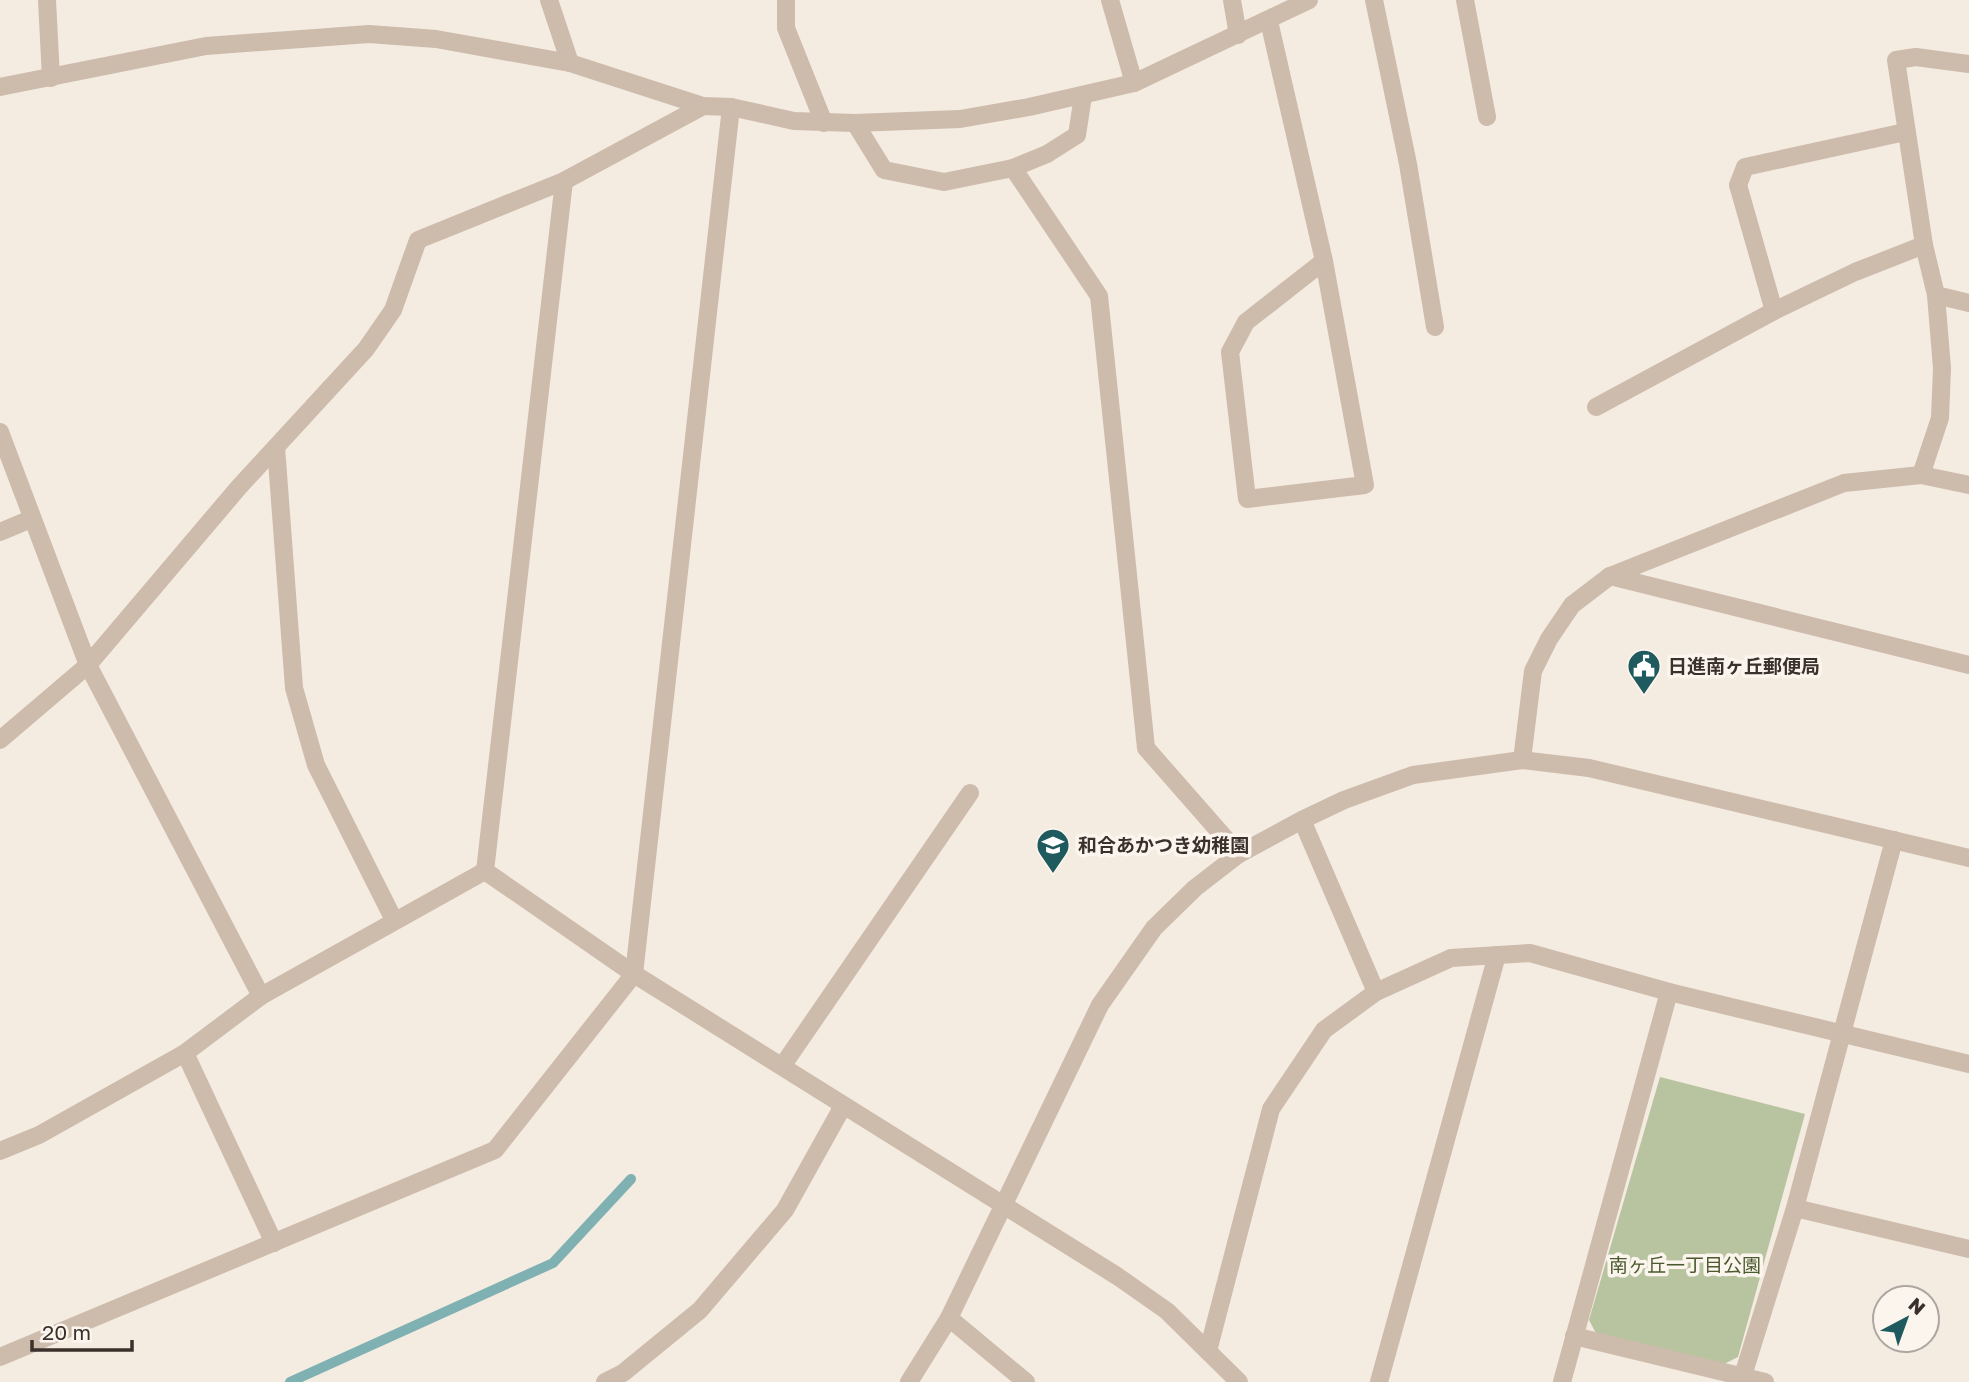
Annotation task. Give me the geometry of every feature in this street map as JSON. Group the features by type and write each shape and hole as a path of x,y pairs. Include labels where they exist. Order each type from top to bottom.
{"street":[{"path":"47,0 51,78"},
{"path":"549,0 570,63"},
{"path":"786,0 786,29 824,122"},
{"path":"1110,0 1134,83"},
{"path":"1231,0 1238,35"},
{"path":"0,87 206,46 369,34 436,39 570,63 703,106 731,107 794,121 855,123 960,119 1083,96 1134,83 1309,0"},
{"path":"1374,0 1408,164 1435,327"},
{"path":"1465,0 1487,117"},
{"path":"1269,21 1324,261 1365,485 1247,499 1230,352 1246,322 1324,261"},
{"path":"1921,475 1940,418 1942,368 1936,295 1924,245 1895,60 1916,57 1969,64"},
{"path":"855,123 884,170 944,182 1013,168 1047,154 1077,135 1083,96"},
{"path":"0,740 88,665 276,447 366,349 393,310 418,240 564,181 703,106"},
{"path":"0,1357 495,1150 634,974 731,107"},
{"path":"1774,311 1738,186 1745,167 1905,132"},
{"path":"1013,168 1099,296 1146,748 1239,854"},
{"path":"485,871 564,181"},
{"path":"1595,407 1774,311 1855,272 1924,245"},
{"path":"1936,295 1969,303"},
{"path":"0,432 88,665 261,996"},
{"path":"276,447 294,688 316,765 394,920"},
{"path":"1522,760 1533,671 1549,639 1572,605 1610,576 1844,483 1921,475 1969,485"},
{"path":"0,532 31,519"},
{"path":"1610,576 1969,665"},
{"path":"909,1382 949,1318 1100,1005 1154,928 1195,888 1239,854 1302,820 1344,800 1413,775 1522,760 1589,768 1969,858"},
{"path":"783,1065 970,793"},
{"path":"1302,820 1376,992"},
{"path":"1742,1379 1796,1208 1894,840"},
{"path":"485,871 634,974 1005,1204 1167,1311 1238,1382"},
{"path":"0,1151 39,1135 185,1054 261,996 485,871"},
{"path":"1208,1351 1271,1109 1324,1030 1376,992 1451,958 1530,953 1669,992 1969,1064"},
{"path":"1380,1382 1497,956"},
{"path":"1562,1382 1669,992"},
{"path":"185,1054 274,1243"},
{"path":"605,1382 626,1377 700,1310 785,1210 843,1106"},
{"path":"1796,1208 1969,1249"},
{"path":"949,1318 1026,1382"},
{"path":"1574,1336 1742,1379 1765,1382"}],"green space":[{"name":"南ヶ丘一丁目公園","path":"1660,1077 1805,1114 1738,1357 1722,1365 1598,1337 1589,1320"}],"waterway":[{"path":"290,1382 553,1263 631,1179"}],"place":[{"name":"日進南ヶ丘郵便局","path":"1644,696"},
{"name":"和合あかつき幼稚園","path":"1053,875"}]}
